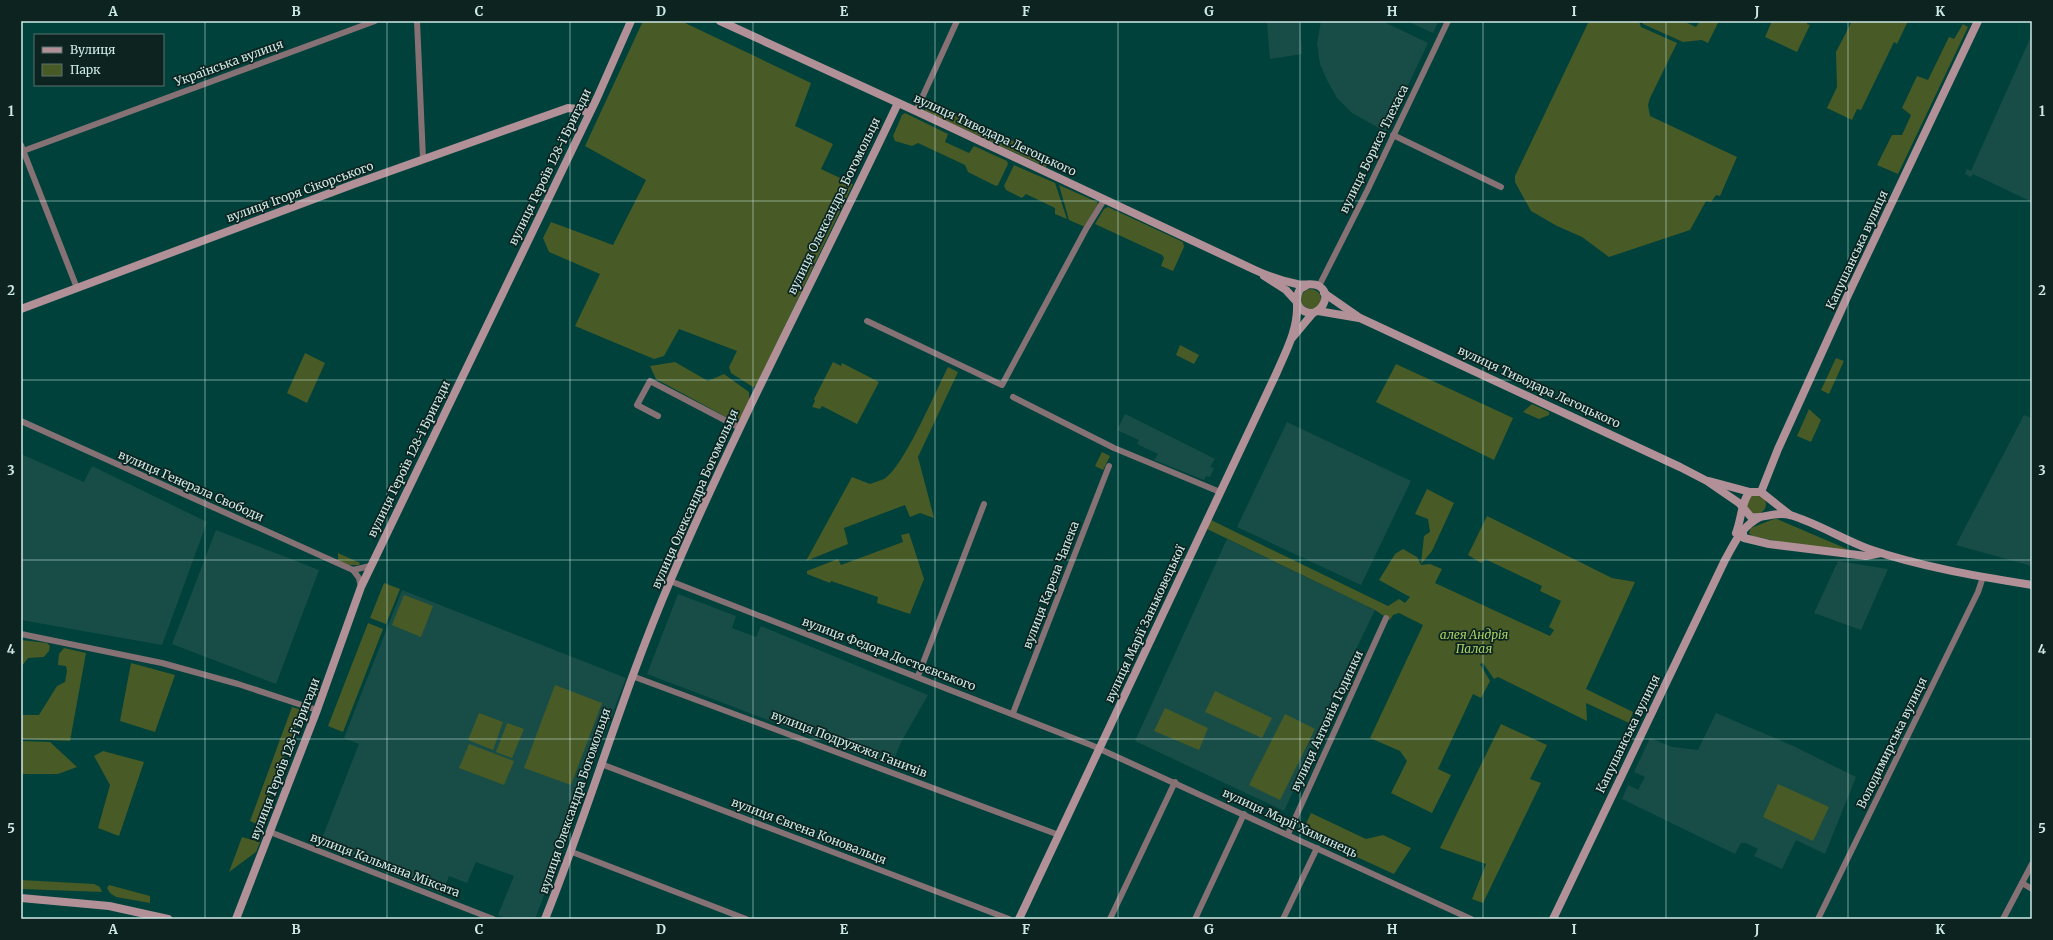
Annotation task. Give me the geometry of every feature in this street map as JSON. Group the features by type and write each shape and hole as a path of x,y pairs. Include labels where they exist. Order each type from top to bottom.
{"street":[{"name":"Українська вулиця","path":"22,148 375,21"},
{"path":"417,21 423,159"},
{"name":"вулиця Героїв 128-ї Бригади","path":"236,919 317,710 370,566 589,113 631,21"},
{"name":"вулиця Тиводара Легоцького","path":"720,21 1259,272 1299,285 1307,285"},
{"path":"916,111 957,21"},
{"name":"вулиця Бориса Тлехаса","path":"1322,290 1393,135 1448,21"},
{"name":"Капушанська вулиця","path":"1764,494 1778,449 1845,302 1978,21"},
{"name":"вулиця Олександра Богомольця","path":"545,919 572,852 632,676 670,581 740,428 898,103"},
{"name":"вулиця Ігоря Сікорського","path":"21,309 423,159 568,108 578,109 589,113"},
{"path":"1393,135 1501,186"},
{"path":"22,148 77,288"},
{"path":"867,321 1002,385 1086,230 1104,200"},
{"name":"вулиця Тиводара Легоцького","path":"1259,272 1286,290 1297,303"},
{"path":"1307,285 1322,290 1325,303 1316,312 1303,311 1297,303 1300,289 1307,285"},
{"name":"вулиця Тиводара Легоцького","path":"1322,290 1360,318 1627,441 1707,481 1743,507"},
{"name":"вулиця Марії Заньковецької","path":"1019,919 1291,339 1297,316 1297,303"},
{"name":"вулиця Тиводара Легоцького","path":"1316,312 1360,318"},
{"name":"вулиця Марії Заньковецької","path":"1291,339 1316,312"},
{"path":"658,416 637,405 650,381 740,428"},
{"path":"1013,398 1114,448 1220,492"},
{"name":"вулиця Генерала Свободи","path":"21,421 353,570"},
{"name":"вулиця Карела Чапека","path":"1013,713 1109,466"},
{"name":"вулиця Тиводара Легоцького","path":"1707,481 1750,492"},
{"path":"1791,515 1772,513 1762,516 1748,515 1743,507 1744,498 1750,492 1764,494 1791,515 1882,553 1983,576 2032,585"},
{"path":"1762,516 1769,508 1764,494"},
{"path":"918,676 984,504"},
{"name":"Капушанська вулиця","path":"1725,560 1740,522 1743,507"},
{"name":"Капушанська вулиця","path":"1553,919 1725,560 1742,530 1749,523 1762,516"},
{"path":"1742,530 1744,538 1750,541 1866,556 1882,553"},
{"path":"1725,560 1736,547 1750,541"},
{"path":"361,587 359,578 353,570 370,566"},
{"name":"Володимирська вулиця","path":"1818,919 1978,592 1983,576"},
{"name":"вулиця Федора Достоєвського","path":"670,581 777,624 918,676 1100,748"},
{"name":"вулиця Антонія Годинки","path":"1288,834 1386,618"},
{"path":"21,634 162,663 238,684 317,710"},
{"name":"вулиця Подружжя Ганичів","path":"632,676 1058,835"},
{"name":"вулиця Марії Химинець","path":"1100,748 1471,919"},
{"name":"вулиця Євгена Коновальця","path":"601,764 1009,919"},
{"path":"1110,919 1175,782"},
{"path":"1195,919 1244,814"},
{"name":"вулиця Кальмана Міксата","path":"270,832 493,919"},
{"path":"1284,919 1317,848"},
{"path":"572,852 746,919"},
{"path":"2003,919 2032,864"},
{"path":"2022,883 2032,888"},
{"path":"21,898 109,906 168,919"}],"shaded area":[{"path":"1272,21 1300,21 1302,54 1270,59 1267,23"},
{"path":"1321,21 1382,21 1428,43 1386,132 1352,113 1337,98 1320,64 1317,44"},
{"path":"1407,21 1439,21 1433,33"},
{"path":"2032,34 2032,202 1973,174 1971,177 1965,174 1967,169 1971,171"},
{"path":"1125,414 1215,459 1210,467 1214,468 1210,477 1206,476 1204,480 1154,460 1158,454 1137,444 1139,440 1117,430"},
{"path":"2024,415 2032,418 2032,566 1956,545"},
{"path":"1287,422 1411,481 1361,585 1237,527"},
{"path":"21,454 84,482 92,466 207,522 162,645 21,620"},
{"path":"216,530 319,570 276,684 172,644"},
{"path":"1227,539 1375,610 1328,707 1328,716 1284,811 1135,741"},
{"path":"1838,561 1888,569 1861,630 1814,613"},
{"path":"402,590 626,678 535,919 508,919 498,915 514,876 476,862 467,883 449,876 442,894 319,846 359,744 344,738"},
{"path":"678,594 736,616 732,628 756,637 761,626 928,695 901,742 891,767 647,674"},
{"path":"1716,713 1791,745 1856,777 1825,854 1796,840 1782,869 1754,856 1758,849 1746,843 1741,843 1735,854 1622,799 1628,785 1638,790 1645,777 1634,772 1650,738 1672,747 1698,750"}],"green space":[{"path":"643,21 681,21 811,83 795,126 833,144 821,169 853,184 756,386 753,387 731,373 729,367 737,351 679,329 664,356 654,359 575,326 600,274 549,252 543,238 551,222 613,245 646,180 585,146"},
{"path":"1589,21 1639,21 1641,27 1677,43 1650,98 1648,105 1650,116 1737,157 1720,196 1716,195 1711,202 1706,201 1690,230 1609,257 1582,237 1557,226 1531,211 1515,182 1515,176"},
{"path":"1642,21 1683,21 1696,27 1700,21 1719,21 1708,43 1702,40 1683,42 1643,24"},
{"path":"1772,21 1808,21 1807,24 1810,25 1797,52 1765,37"},
{"path":"1852,21 1908,21 1897,44 1894,42 1861,110 1857,109 1852,120 1827,108 1837,87 1836,52"},
{"path":"1963,24 1968,27 1898,174 1877,165 1892,135 1902,135 1911,115 1902,108 1917,76 1928,80 1949,37 1954,39"},
{"path":"929,102 1050,158 1046,167 925,111"},
{"path":"905,113 948,134 945,142 969,153 974,146 1007,161 1008,164 998,185 996,186 968,172 965,165 918,143 912,146 895,141 893,136 902,115"},
{"path":"1014,165 1055,183 1067,219 1055,214 1055,208 1026,194 1022,198 1006,190 1004,186"},
{"path":"1059,185 1097,202 1098,204 1085,227 1069,220"},
{"path":"1108,207 1183,242 1184,247 1173,271 1161,266 1164,258 1162,255 1095,224 1104,209"},
{"path":"1311,289 1318,292 1321,299 1318,306 1311,309 1304,306 1301,299 1304,292"},
{"path":"1180,345 1199,355 1194,364 1176,355"},
{"path":"305,353 325,363 307,403 287,393"},
{"path":"1836,358 1844,361 1829,394 1821,390"},
{"path":"675,362 708,381 724,374 749,392 749,403 737,423 656,379 650,366"},
{"path":"833,362 841,366 842,363 879,382 857,424 822,406 820,409 812,407 815,401 814,399"},
{"path":"1396,364 1513,418 1494,460 1376,402"},
{"path":"948,367 958,372 918,457 934,518 920,513 910,517 905,505 844,528 848,544 806,561 852,477 870,484 884,479 892,472 901,460"},
{"path":"1532,404 1549,412 1549,415 1539,419 1523,412"},
{"path":"1809,409 1821,420 1811,442 1797,436"},
{"path":"1102,452 1110,456 1103,470 1095,466"},
{"path":"1427,489 1454,503 1432,551 1421,564 1424,536 1430,532 1428,519 1415,514"},
{"path":"1756,494 1763,497 1766,504 1763,511 1756,514 1749,511 1746,504 1749,497"},
{"name":"алея Андрія Палая","path":"1487,516 1612,578 1635,582 1586,689 1633,712 1629,723 1586,703 1587,721 1498,677 1494,679 1483,663 1480,664 1490,681 1481,698 1473,694 1438,769 1451,775 1432,813 1391,793 1407,761 1400,751 1370,738 1423,625 1399,613 1393,615 1390,620 1375,610 1207,529 1211,520 1388,606 1399,599 1405,603 1410,597 1379,580 1395,554 1403,549 1417,557 1421,565 1430,564 1442,569 1435,583 1550,636 1554,630 1549,627 1561,601 1540,591 1542,586 1485,559 1481,563 1468,555"},
{"path":"1774,519 1847,549 1841,550 1801,545 1752,536 1749,533 1751,528"},
{"path":"909,533 924,579 910,614 877,603 878,597 831,581 830,583 807,574 807,571 838,559 841,565 903,542 901,535"},
{"path":"338,553 360,563 359,565 347,565 338,561"},
{"path":"384,583 400,589 386,624 370,618"},
{"path":"404,595 433,606 421,637 392,625"},
{"path":"368,623 383,629 343,732 328,726"},
{"path":"21,640 47,643 50,646 49,651 44,657 28,658 21,667"},
{"path":"64,648 86,653 70,741 21,739 21,715 39,715 57,686 65,682 67,671 66,666 58,665 59,654"},
{"path":"131,663 175,675 155,732 120,721"},
{"path":"555,685 602,703 571,785 524,768"},
{"path":"1215,691 1272,718 1262,738 1205,712"},
{"path":"292,707 302,710 259,825 250,821"},
{"path":"1165,708 1208,728 1199,750 1154,731"},
{"path":"479,713 503,722 493,750 468,740"},
{"path":"1285,714 1315,729 1280,800 1249,785"},
{"path":"507,723 524,729 512,758 496,752"},
{"path":"1501,724 1547,745 1530,779 1541,783 1483,903 1472,899 1486,864 1440,848"},
{"path":"21,741 50,742 77,767 58,774 21,774"},
{"path":"469,744 514,761 504,785 459,768"},
{"path":"103,751 144,762 119,836 98,828 110,785 94,756"},
{"path":"1778,784 1829,807 1813,841 1763,817"},
{"path":"1311,813 1366,839 1383,835 1411,848 1394,874 1302,832"},
{"path":"242,837 260,842 256,852 229,872"},
{"path":"21,880 94,884 100,887 102,892 21,889"},
{"path":"109,885 150,896 150,903 116,897 110,893 107,888"}]}
